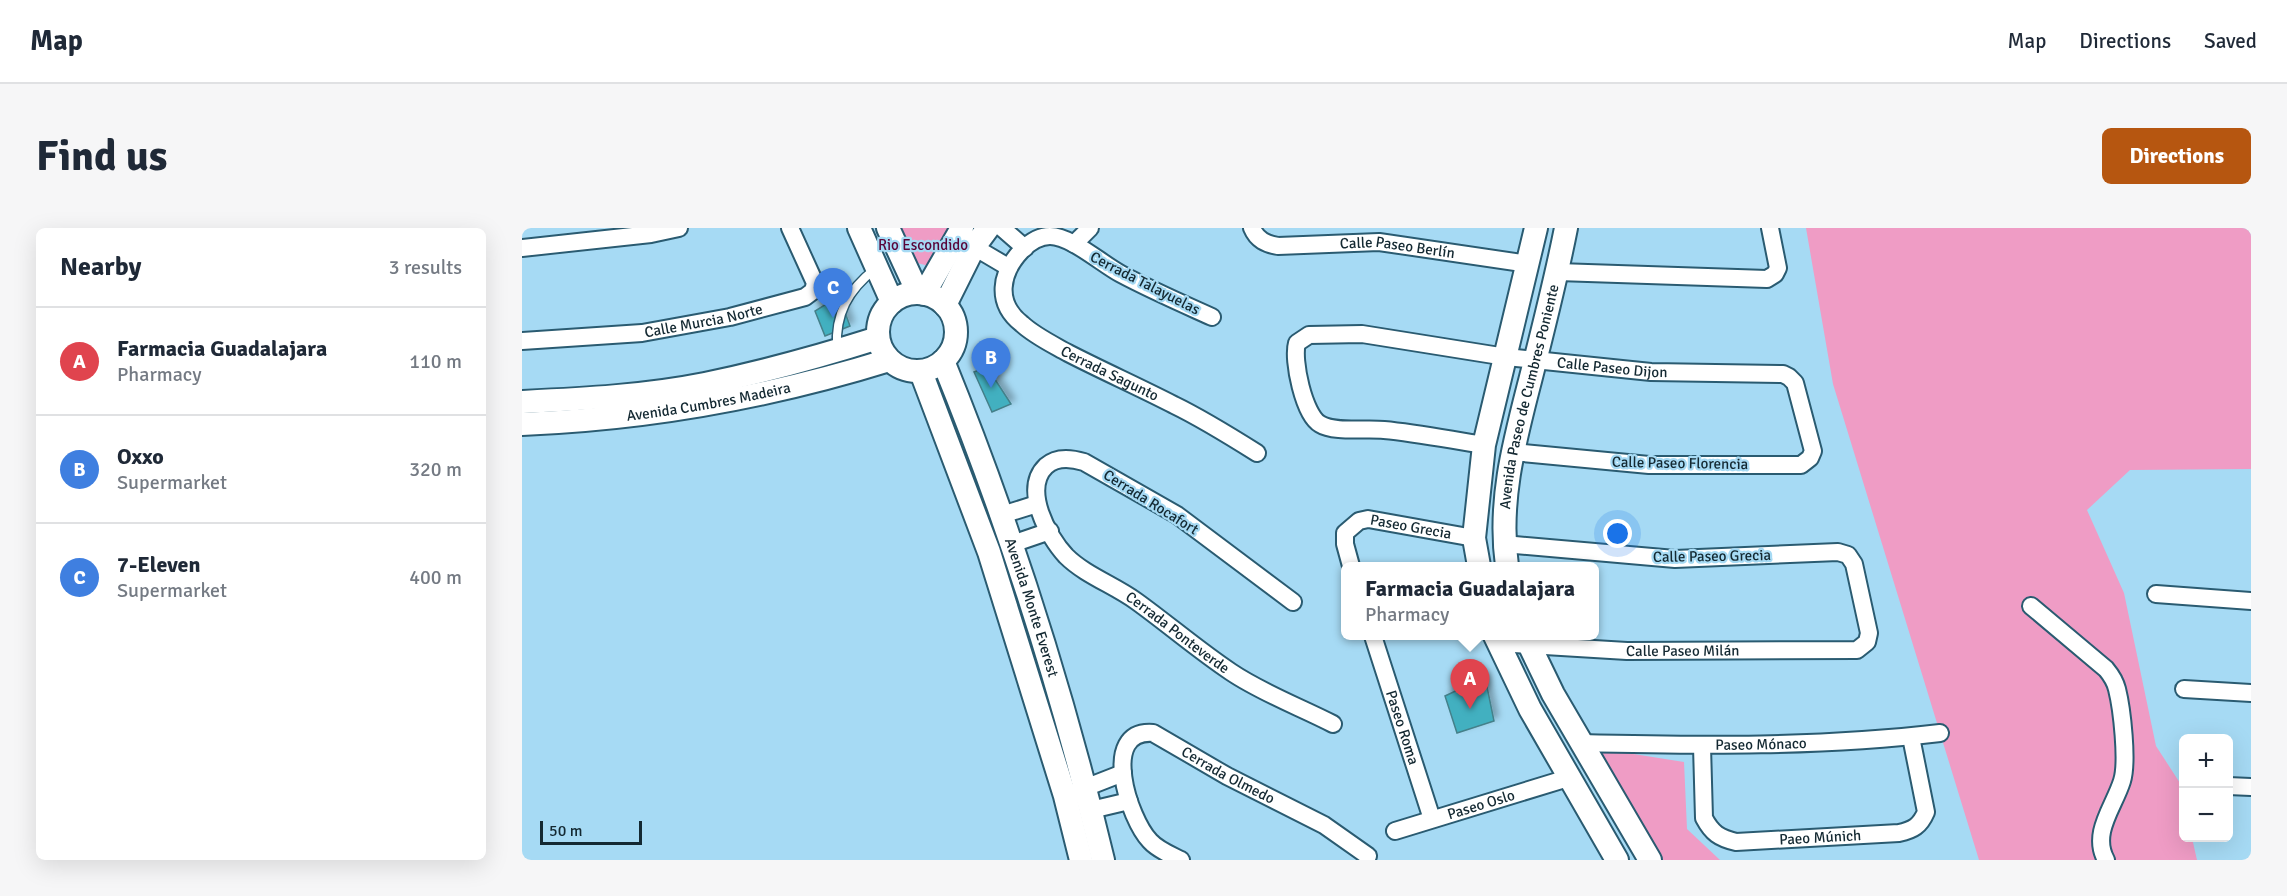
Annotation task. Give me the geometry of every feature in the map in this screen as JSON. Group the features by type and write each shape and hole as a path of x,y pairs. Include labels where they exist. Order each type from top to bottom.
{"street":[{"path":"522,248 651,234 679,228"},
{"name":"Calle Murcia Norte","path":"522,341 642,333 730,317 805,297 813,291 815,283 790,228"},
{"path":"859,228 892,302"},
{"path":"888,228 921,293"},
{"path":"921,293 968,238 988,228"},
{"path":"1002,228 1016,257"},
{"path":"1074,244 1090,228"},
{"name":"Calle Paseo Berlín","path":"1252,228 1266,244 1278,246 1379,242 1528,264"},
{"name":"Avenida Paseo de Cumbres Poniente","path":"1478,562 1474,538 1484,445 1536,228"},
{"name":"Avenida Paseo de Cumbres Poniente","path":"1506,562 1504,544 1505,497 1512,452 1558,272 1566,228"},
{"path":"1558,272 1767,279 1775,274 1778,268 1770,228"},
{"name":"Cerrada Talayuelas","path":"1016,257 1037,239 1049,236 1074,244 1118,272 1212,317"},
{"path":"968,238 1016,257"},
{"path":"945,305 968,238"},
{"name":"Cerrada Sagunto","path":"1016,257 1003,284 1003,298 1010,312 1021,324 1107,374 1175,405 1257,453"},
{"path":"921,293 945,305 954,318 956,333 952,349 943,361 921,372 904,369 889,360 878,338 878,325 883,312 892,302 904,295 921,293"},
{"name":"Calle Paseo Dijon","path":"1484,445 1384,430 1330,428 1321,425 1313,419 1308,410 1295,360 1297,343 1309,335 1362,334 1506,357 1651,372 1783,374 1795,383 1813,451 1810,458"},
{"name":"Avenida Cumbres Madeira","path":"522,424 574,422 706,405 841,363 878,338"},
{"name":"Avenida Cumbres Madeira","path":"522,402 572,400 703,384 841,363 889,360"},
{"name":"Avenida Monte Everest","path":"943,361 1002,514 1043,642 1075,792 1081,860"},
{"name":"Avenida Monte Everest","path":"921,372 981,527 1019,648 1075,792 1091,810 1103,860"},
{"name":"Calle Paseo Florencia","path":"1512,452 1649,465 1801,465 1810,458"},
{"name":"Cerrada Rocafort","path":"1043,517 1035,486 1039,474 1048,464 1059,459 1072,458 1084,462 1177,515 1293,602"},
{"path":"1002,514 1043,517"},
{"path":"1012,544 1043,517"},
{"name":"Cerrada Ponteverde","path":"1043,517 1056,543 1078,566 1134,600 1232,673 1334,724"},
{"name":"Paseo Grecia","path":"1350,562 1345,533 1359,521 1368,519 1474,538"},
{"name":"Calle Paseo Grecia","path":"1504,544 1675,559 1838,552 1848,555 1854,564 1869,633 1867,642"},
{"path":"2156,594 2251,601"},
{"path":"2031,606 2106,669 2113,678 2118,691 2125,759 2123,779 2100,838 2102,854 2106,860"},
{"name":"Paseo Roma","path":"1374,640 1432,819"},
{"path":"1496,640 1568,778 1617,860"},
{"name":"Calle Paseo Milán","path":"1496,640 1669,651 1857,650 1867,642"},
{"path":"1527,641 1581,743 1650,860"},
{"path":"1019,648 1043,642"},
{"path":"2184,689 2251,693"},
{"name":"Cerrada Olmedo","path":"1126,787 1122,753 1127,743 1135,735 1153,733 1227,776 1324,825 1368,856"},
{"name":"Paseo Mónaco","path":"1581,743 1702,746 1940,733"},
{"name":"Paeo Múnich","path":"1702,746 1704,818 1717,836 1736,842 1899,833 1911,830 1922,822 1926,812 1911,736"},
{"name":"Paseo Oslo","path":"1395,831 1568,778"},
{"path":"2233,786 2251,788"},
{"path":"1075,792 1126,787"},
{"path":"1091,810 1126,787"},
{"path":"1126,787 1138,823 1150,842 1181,860"}],"lane":[{"path":"841,363 837,325 846,299 854,287 876,268"}],"green space":[{"name":"Rio Escondido","path":"891,228 960,228 929,266 913,262"},
{"path":"1806,228 2251,228 2251,469 2130,470 2087,510 2124,593 2156,746 2179,781 2179,842 2193,842 2197,860 1979,860 1833,384"},
{"path":"1602,749 1684,762 1687,829 1720,860 1653,860 1593,762"}],"building":[{"path":"839,296 850,326 825,336 815,311"},
{"path":"987,367 1011,404 992,412 974,372"},
{"path":"1485,677 1494,721 1457,733 1445,696"}],"place":[{"name":"7-Eleven","path":"833,318"},
{"name":"Oxxo","path":"991,388"},
{"name":"Farmacia Guadalajara","path":"1470,709"}]}
